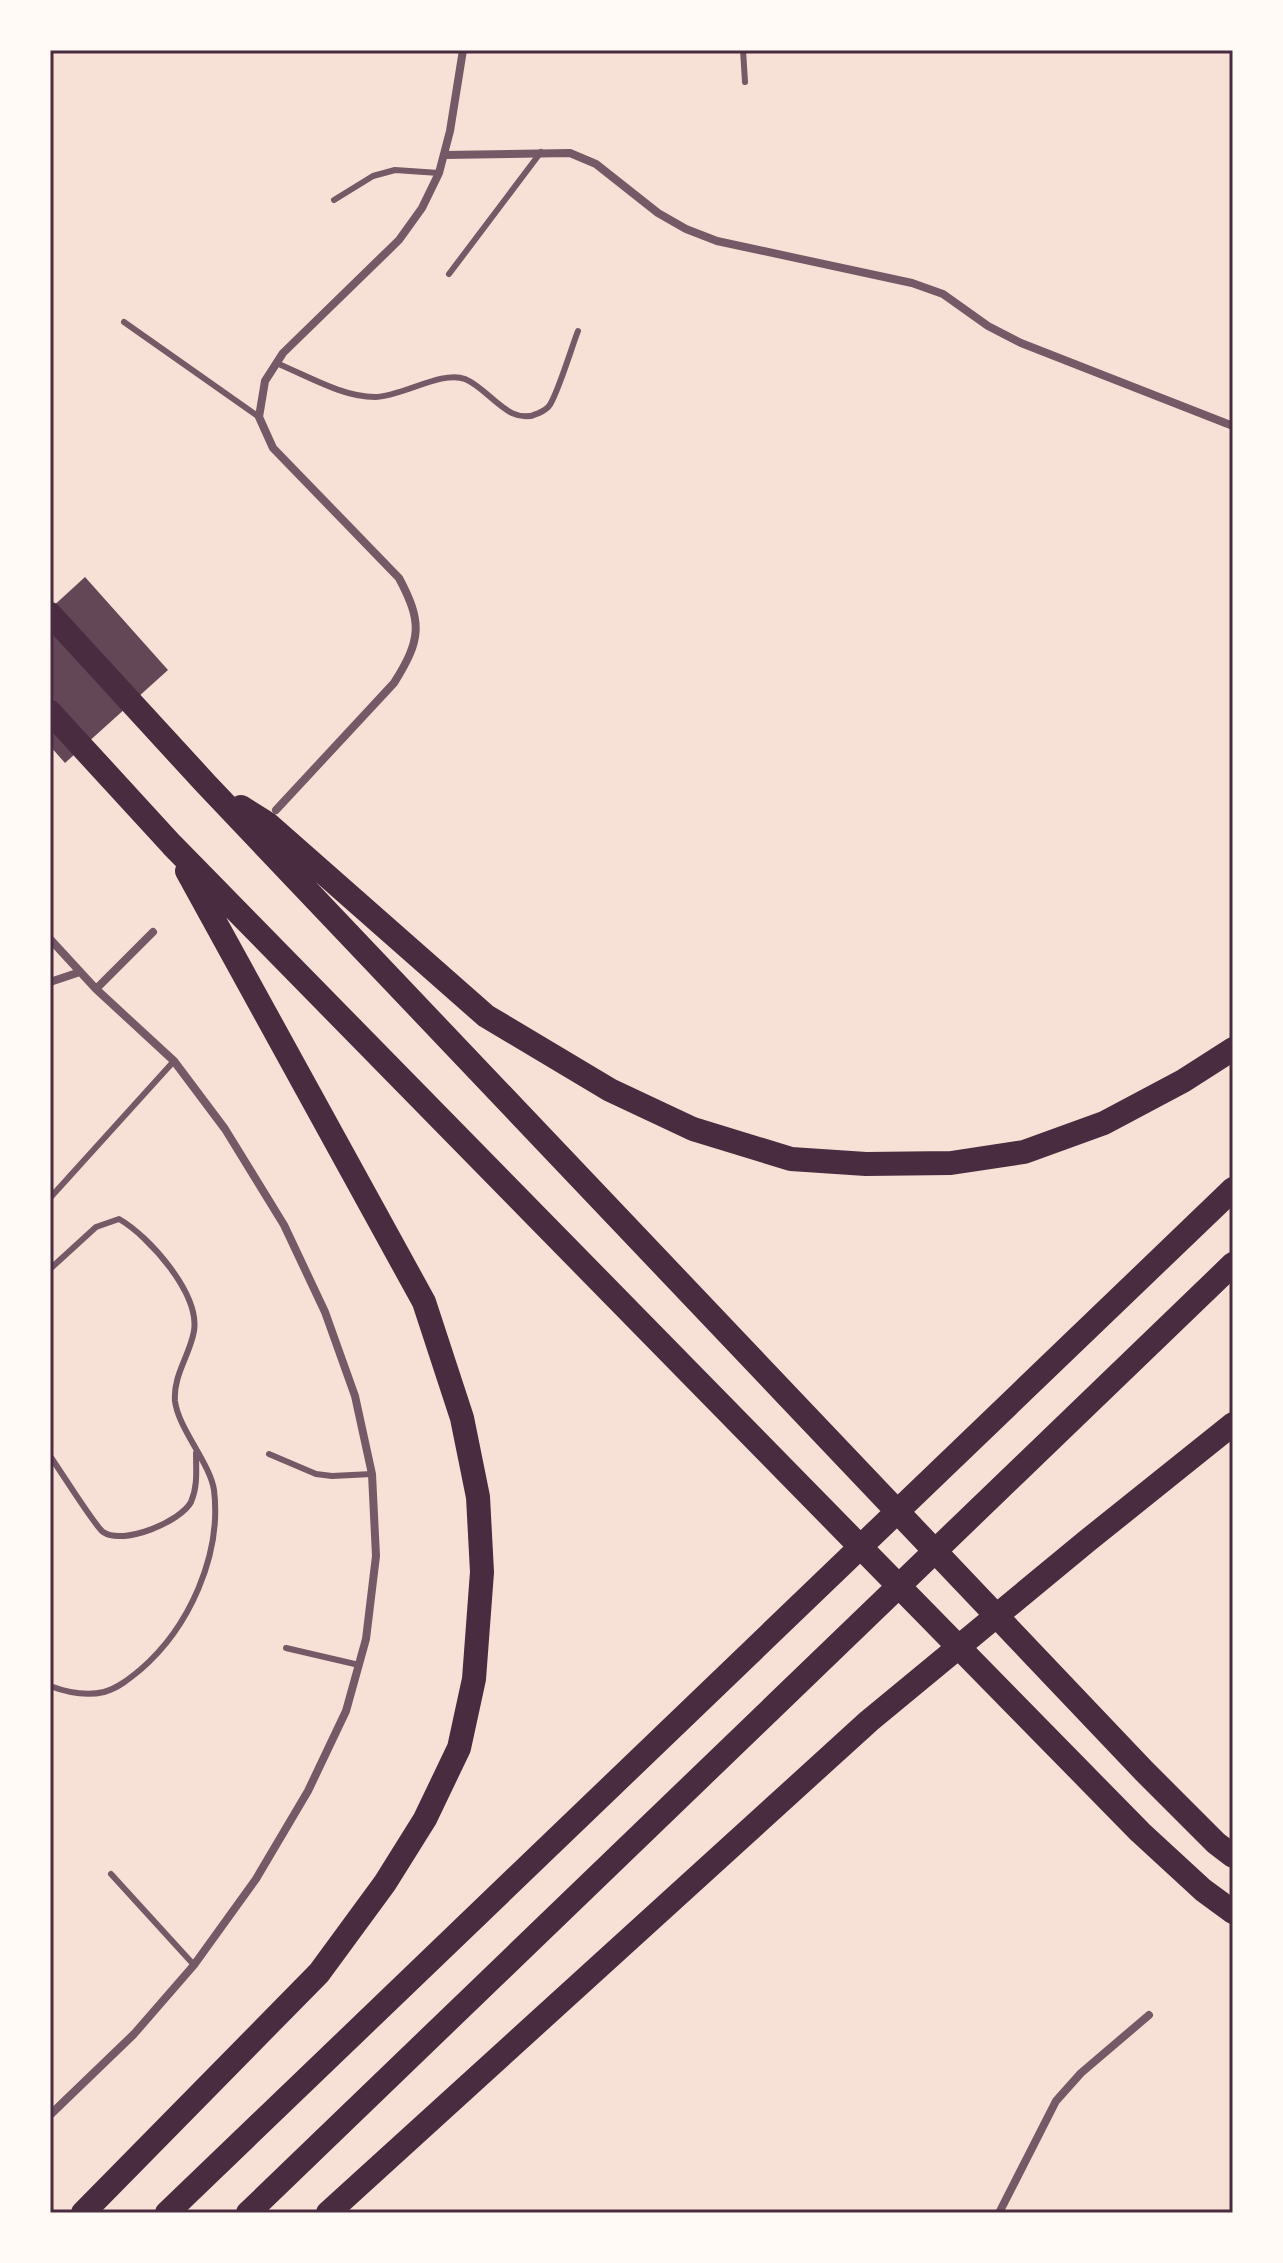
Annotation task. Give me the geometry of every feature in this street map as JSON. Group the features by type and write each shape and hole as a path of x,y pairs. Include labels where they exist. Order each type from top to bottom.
{"highway":[{"path":"50,614 206,784 1144,1771 1233,1856"},
{"path":"50,712 172,845 1140,1832 1203,1890 1233,1912"},
{"path":"206,784 268,824 486,1016 610,1090 693,1129 791,1159 866,1164 951,1163 1024,1152 1104,1123 1183,1081 1233,1049"},
{"path":"83,2213 319,1973 393,1871 425,1819 459,1748 474,1679 482,1572 478,1497 462,1418 424,1302 172,845"},
{"path":"167,2213 1233,1189"},
{"path":"248,2213 1233,1264"},
{"path":"328,2213 869,1721 1233,1424"}],"street":[{"path":"276,810 394,683 408,660 418,628 413,604 399,578 273,448 259,417 265,381 283,353 399,240 422,208 444,155 463,50"},
{"path":"444,155 570,153 596,164 658,213 686,229 717,241 912,283 943,294 988,326 1021,343 1233,426"},
{"path":"96,989 153,932"},
{"path":"50,939 96,989 174,1061 225,1129 290,1237 325,1312 355,1396 372,1474 376,1556 366,1639 346,1711 308,1791 256,1879 194,1965 134,2034 50,2115"},
{"path":"50,982 80,972"},
{"path":"999,2213 1056,2101 1081,2073 1149,2015"}],"lane":[{"path":"743,50 745,82"},
{"path":"449,274 541,152"},
{"path":"334,200 373,176 395,170 439,173"},
{"path":"124,322 259,417"},
{"path":"276,363 352,393 376,397 409,391 444,379 464,379 522,417 538,414 550,406 578,331"},
{"path":"50,1198 174,1061"},
{"path":"50,1269 96,1227 119,1219 136,1229 185,1289 194,1310 194,1330 178,1375 175,1402 213,1485 215,1510 200,1585 184,1619 153,1658 125,1683 103,1692 67,1692 50,1686"},
{"path":"50,1456 103,1532 122,1538 142,1534 189,1505 196,1486 196,1450"},
{"path":"269,1454 316,1474 372,1474"},
{"path":"286,1648 359,1665"},
{"path":"111,1874 194,1965"}],"building":[{"path":"85,577 168,670 65,763 50,746 50,609"}]}
